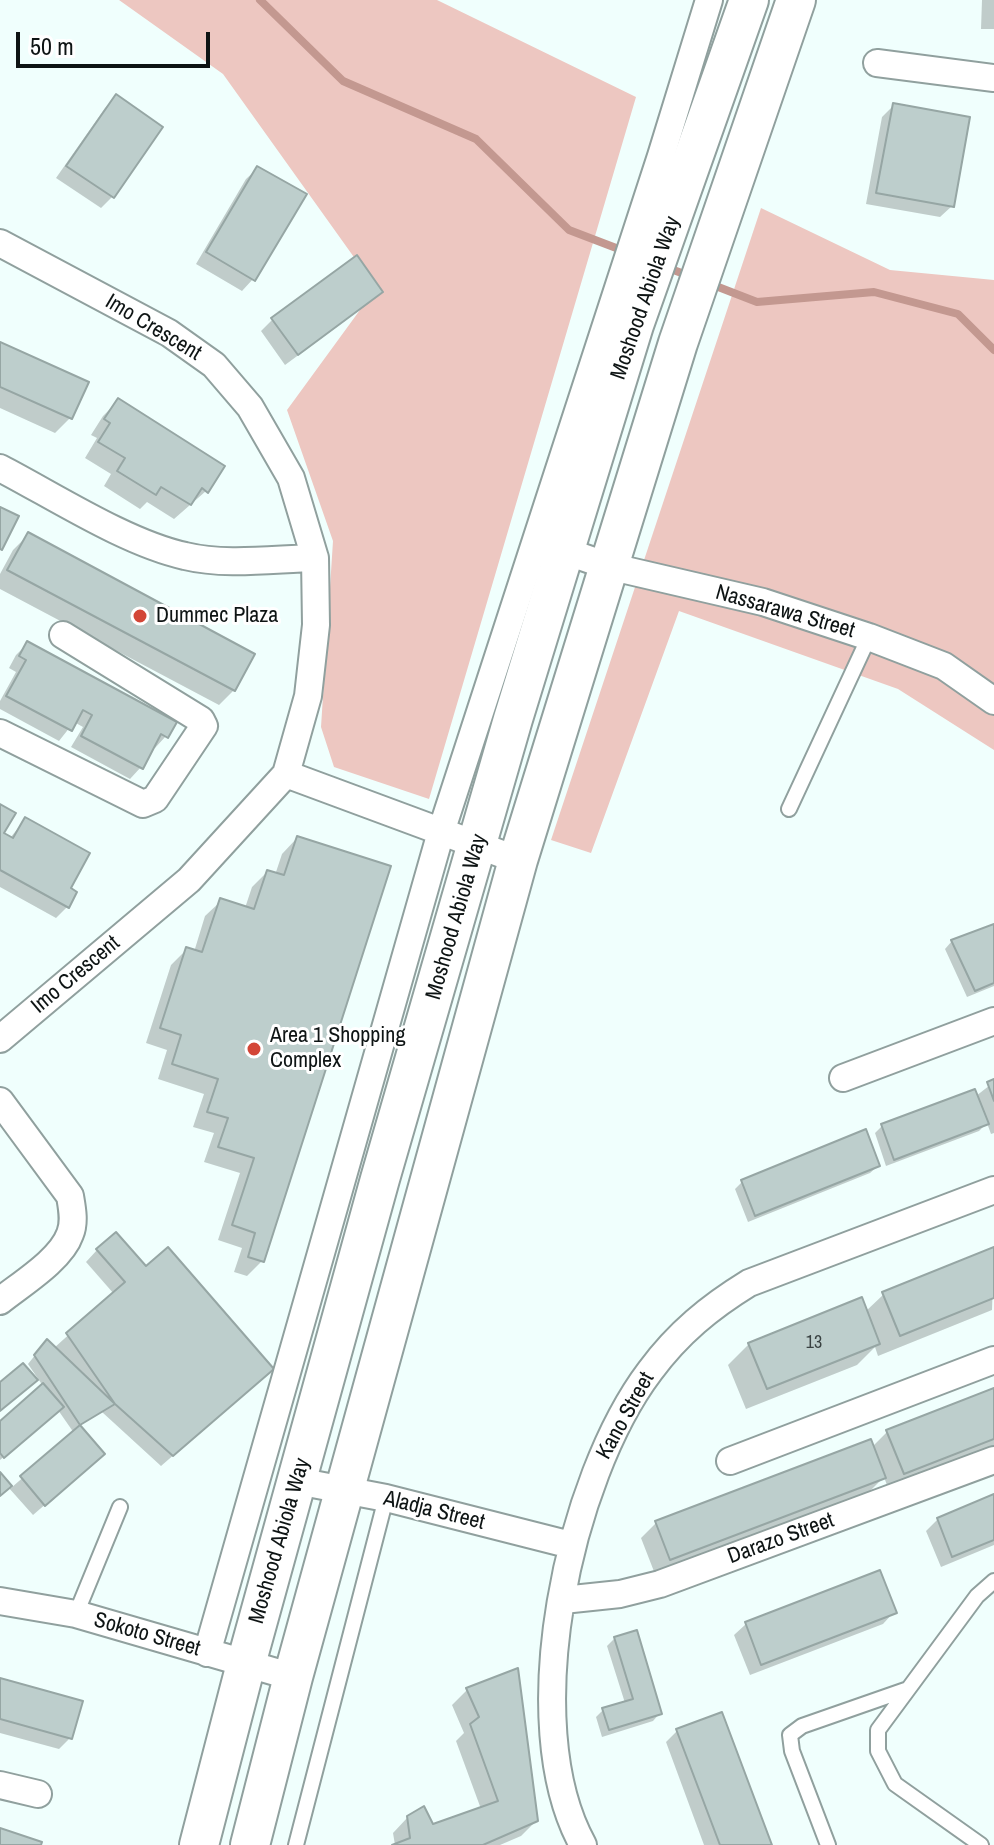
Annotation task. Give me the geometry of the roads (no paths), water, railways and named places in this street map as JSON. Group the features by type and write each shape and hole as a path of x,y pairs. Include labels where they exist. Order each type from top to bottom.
{"main road":[{"name":"Moshood Abiola Way","path":"199,1845 380,1179 565,551 634,325 749,0"},
{"name":"Moshood Abiola Way","path":"250,1845 343,1492 518,860 678,343 796,0"}],"street":[{"path":"207,1653 441,832 709,0"},
{"path":"877,63 994,78"},
{"name":"Imo Crescent","path":"0,243 169,333 214,365 250,407 291,478 315,558 316,625 308,696 286,774 189,880 0,1039"},
{"path":"0,468 140,541 186,557 236,560 315,558"},
{"name":"Nassarawa Street","path":"565,551 608,566 763,602 869,637 944,666 994,701"},
{"path":"0,733 143,804 155,799 204,726 201,720 63,635"},
{"path":"286,774 518,860"},
{"path":"843,1078 994,1021"},
{"path":"0,1101 70,1196 73,1215 71,1234 60,1253 0,1301"},
{"name":"Kano Street","path":"583,1845 569,1821 553,1749 551,1681 571,1545 604,1451 624,1411 650,1371 681,1335 713,1305 749,1283 994,1190"},
{"path":"730,1461 994,1360"},
{"name":"Darazo Street","path":"563,1600 620,1594 660,1584 994,1460"},
{"name":"Aladja Street","path":"297,1481 386,1498 571,1545"},
{"name":"Sokoto Street","path":"0,1601 76,1614 293,1677"},
{"path":"0,1785 38,1794"}],"lane":[{"path":"789,809 869,637"},
{"path":"296,1845 386,1498"},
{"path":"76,1614 120,1507"},
{"path":"981,1845 895,1784 878,1751 878,1730 977,1596 994,1581"},
{"path":"828,1845 792,1751 790,1735 802,1726 909,1688"}],"waterway":[{"path":"260,0 343,81 476,139 569,230 624,251"},
{"path":"663,266 692,277"},
{"path":"708,283 757,302 874,292 958,314 994,350"}],"place":[{"name":"Dummec Plaza","path":"140,616"},
{"name":"Area 1 Shopping Complex","path":"254,1049"}]}
